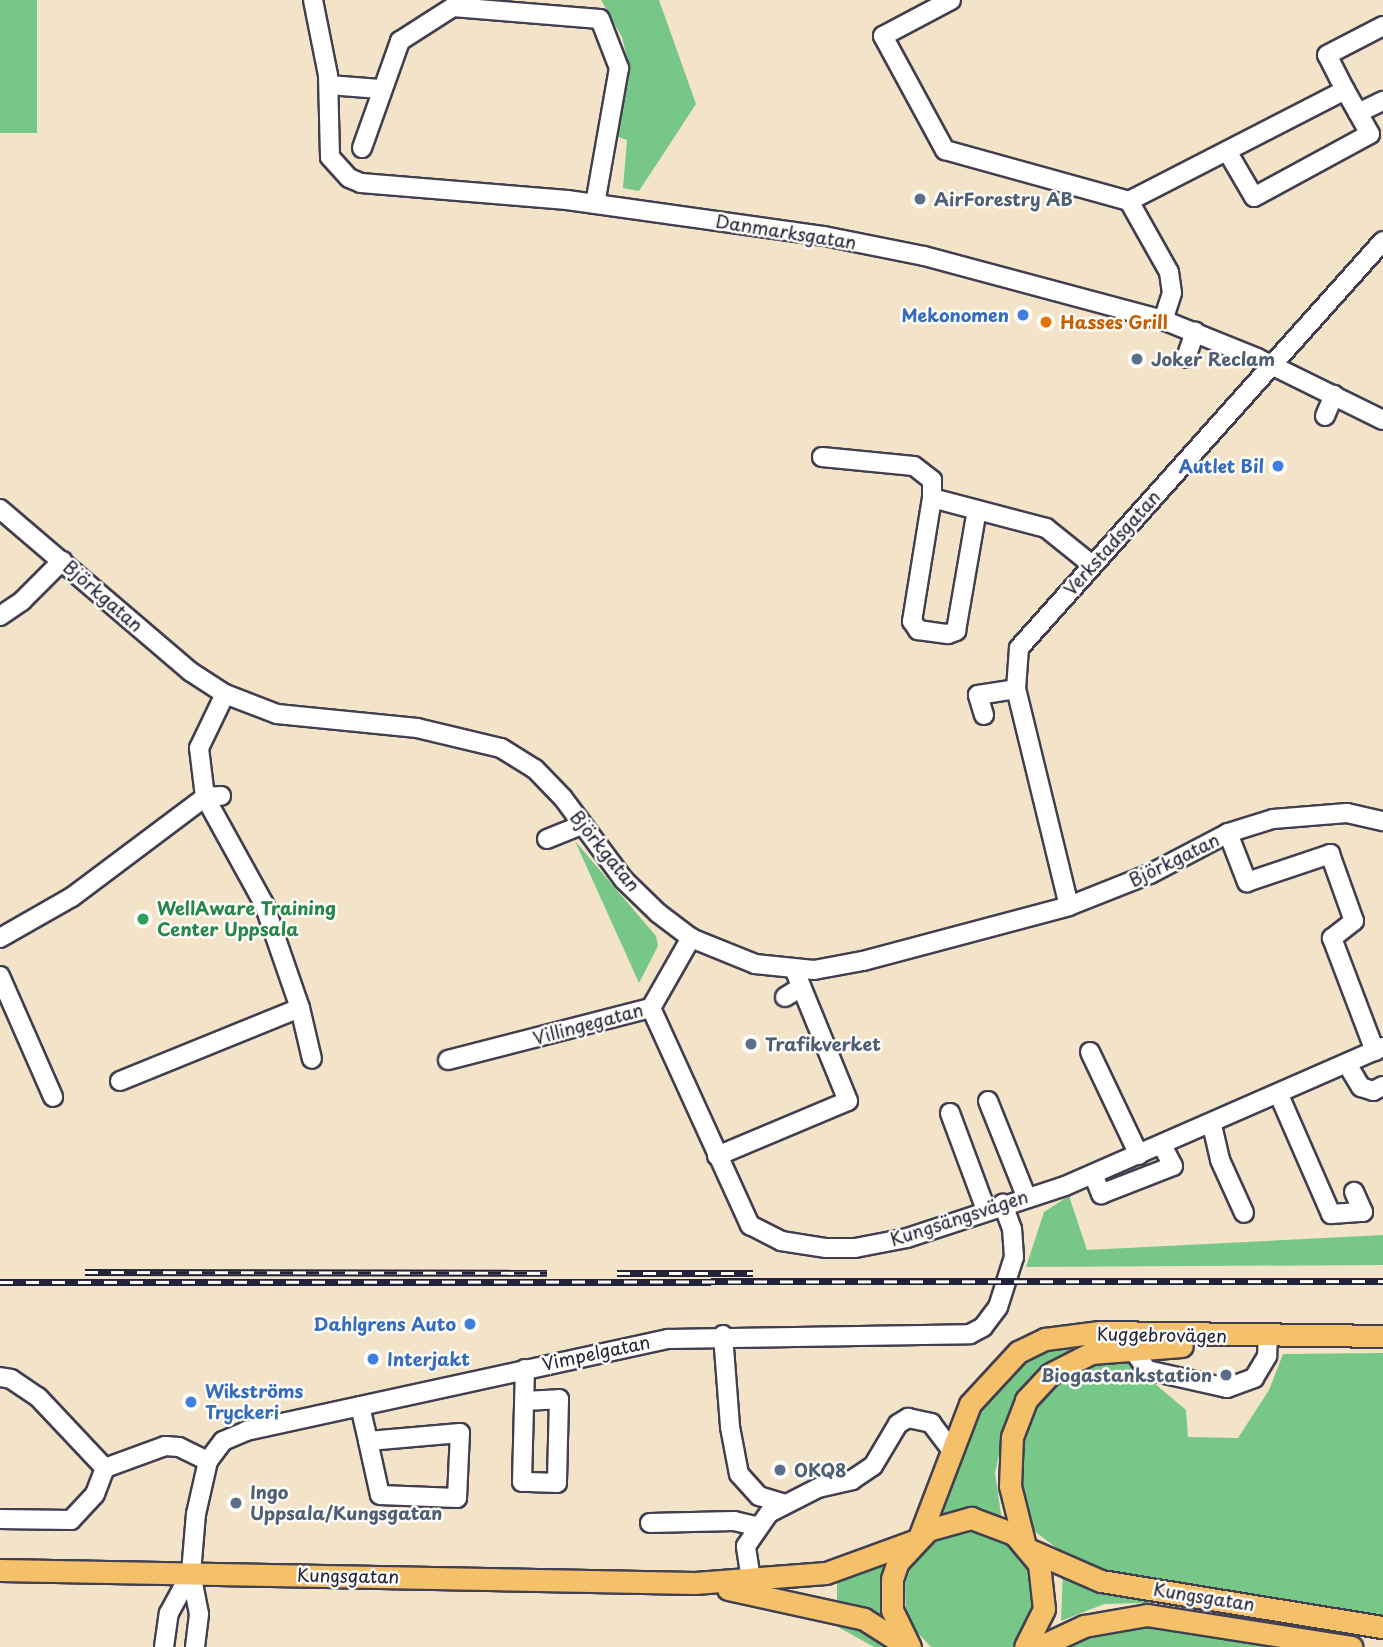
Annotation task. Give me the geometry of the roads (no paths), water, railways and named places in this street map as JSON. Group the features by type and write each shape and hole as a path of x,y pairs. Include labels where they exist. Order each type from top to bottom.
{"main road":[{"name":"Kuggebrovägen","path":"909,1647 895,1623 890,1594 898,1562 917,1538 970,1404 990,1378 1018,1352 1045,1339 1100,1332 1268,1338 1383,1336"},
{"name":"Kuggebrovägen","path":"1026,1647 1040,1624 1045,1600 1043,1577 1027,1546 1010,1486 1013,1437 1026,1400 1069,1362 1091,1353 1268,1338"},
{"name":"Kungsgatan","path":"0,1570 695,1583 827,1573 917,1538 944,1522 971,1518 1002,1526 1027,1546 1101,1581 1383,1627"},
{"name":"Kungsgatan","path":"695,1583 827,1608 863,1619 909,1647"},
{"name":"Kungsgatan","path":"1039,1647 1084,1626 1147,1615 1352,1647"}],"street":[{"name":"Danmarksgatan","path":"313,0 328,85 330,157 349,178 595,204 824,236 924,256 1163,320 1274,365 1383,420"},
{"path":"951,0 883,36 945,150 1129,201 1345,90"},
{"path":"362,148 380,89 400,41 453,7 600,19 619,68 595,204"},
{"path":"1227,151 1254,197 1370,134 1327,55 1383,26"},
{"path":"328,85 380,89"},
{"path":"1358,113 1383,101"},
{"path":"1129,201 1169,272 1172,293 1163,320"},
{"name":"Verkstadsgatan","path":"1069,906 1016,689 1019,649 1092,565 1215,440 1274,365 1383,241"},
{"path":"1186,358 1195,332"},
{"path":"1325,416 1334,395"},
{"path":"822,457 914,466 932,480 932,498 912,621 918,630 948,634 956,631 977,510"},
{"path":"932,498 1046,528 1092,565"},
{"name":"Björkgatan","path":"0,509 191,672 225,694 277,714 417,728 501,748 535,769 624,880 691,938 755,964 794,969 863,961 1069,906 1150,874 1228,833 1273,820 1347,813 1383,821"},
{"path":"0,615 22,601 62,561"},
{"path":"984,715 978,695 1016,689"},
{"path":"225,694 198,748 213,797 264,904 300,1008 312,1059"},
{"path":"0,938 72,897 213,797"},
{"path":"547,839 582,825"},
{"path":"1228,833 1247,882 1330,854 1354,921 1332,938 1379,1049"},
{"name":"Villingegatan","path":"449,1060 651,1008 691,938"},
{"path":"717,1156 848,1101 794,969"},
{"path":"0,976 53,1097"},
{"path":"785,997 801,987"},
{"path":"120,1081 300,1008"},
{"name":"Kungsängsvägen","path":"651,1008 750,1225 780,1241 855,1248 907,1238 1093,1174 1212,1125 1379,1049"},
{"path":"1090,1052 1139,1155"},
{"path":"1347,1064 1361,1087 1373,1091 1383,1086"},
{"path":"1279,1095 1331,1214 1363,1212 1354,1192"},
{"path":"988,1101 1026,1196"},
{"name":"Vimpelgatan","path":"208,1461 214,1449 233,1435 631,1345 723,1335 970,1334 983,1327 998,1307 1014,1257 1012,1229 994,1207 950,1113"},
{"path":"1212,1125 1220,1160 1244,1213"},
{"path":"1093,1174 1101,1194 1172,1166 1162,1145"},
{"path":"723,1335 730,1427 739,1474 745,1485 777,1508"},
{"path":"1133,1350 1147,1370 1227,1388 1254,1378 1267,1356 1268,1338"},
{"path":"524,1401 559,1399 557,1483 522,1482 524,1401 525,1369"},
{"path":"0,1377 11,1379 38,1397 105,1468"},
{"path":"360,1406 380,1495 457,1498 460,1433 368,1441"},
{"path":"751,1579 744,1555 757,1526 777,1508 818,1488 852,1480 873,1466 891,1433 908,1418 931,1423 952,1451"},
{"path":"0,1518 71,1520 94,1494 105,1468 166,1446 179,1447 208,1461 196,1514 191,1573 199,1614 195,1647"},
{"path":"650,1523 734,1521 757,1526"},
{"path":"164,1647 169,1613 191,1573"}],"railway":[{"path":"85,1272 547,1273"},
{"path":"617,1273 753,1273"},
{"path":"0,1282 1383,1281"}],"place":[{"name":"AirForestry AB","path":"920,199"},
{"name":"Mekonomen","path":"1023,315"},
{"name":"Hasses Grill","path":"1046,322"},
{"name":"Joker Reclam","path":"1137,359"},
{"name":"Autlet Bil","path":"1278,466"},
{"name":"WellAware Training Center Uppsala","path":"143,919"},
{"name":"Trafikverket","path":"751,1044"},
{"name":"Dahlgrens Auto","path":"470,1324"},
{"name":"Interjakt","path":"373,1359"},
{"name":"Biogastankstation","path":"1226,1375"},
{"name":"Wikströms Tryckeri","path":"191,1402"},
{"name":"OKQ8","path":"780,1470"},
{"name":"Ingo Uppsala/Kungsgatan","path":"236,1503"}]}
